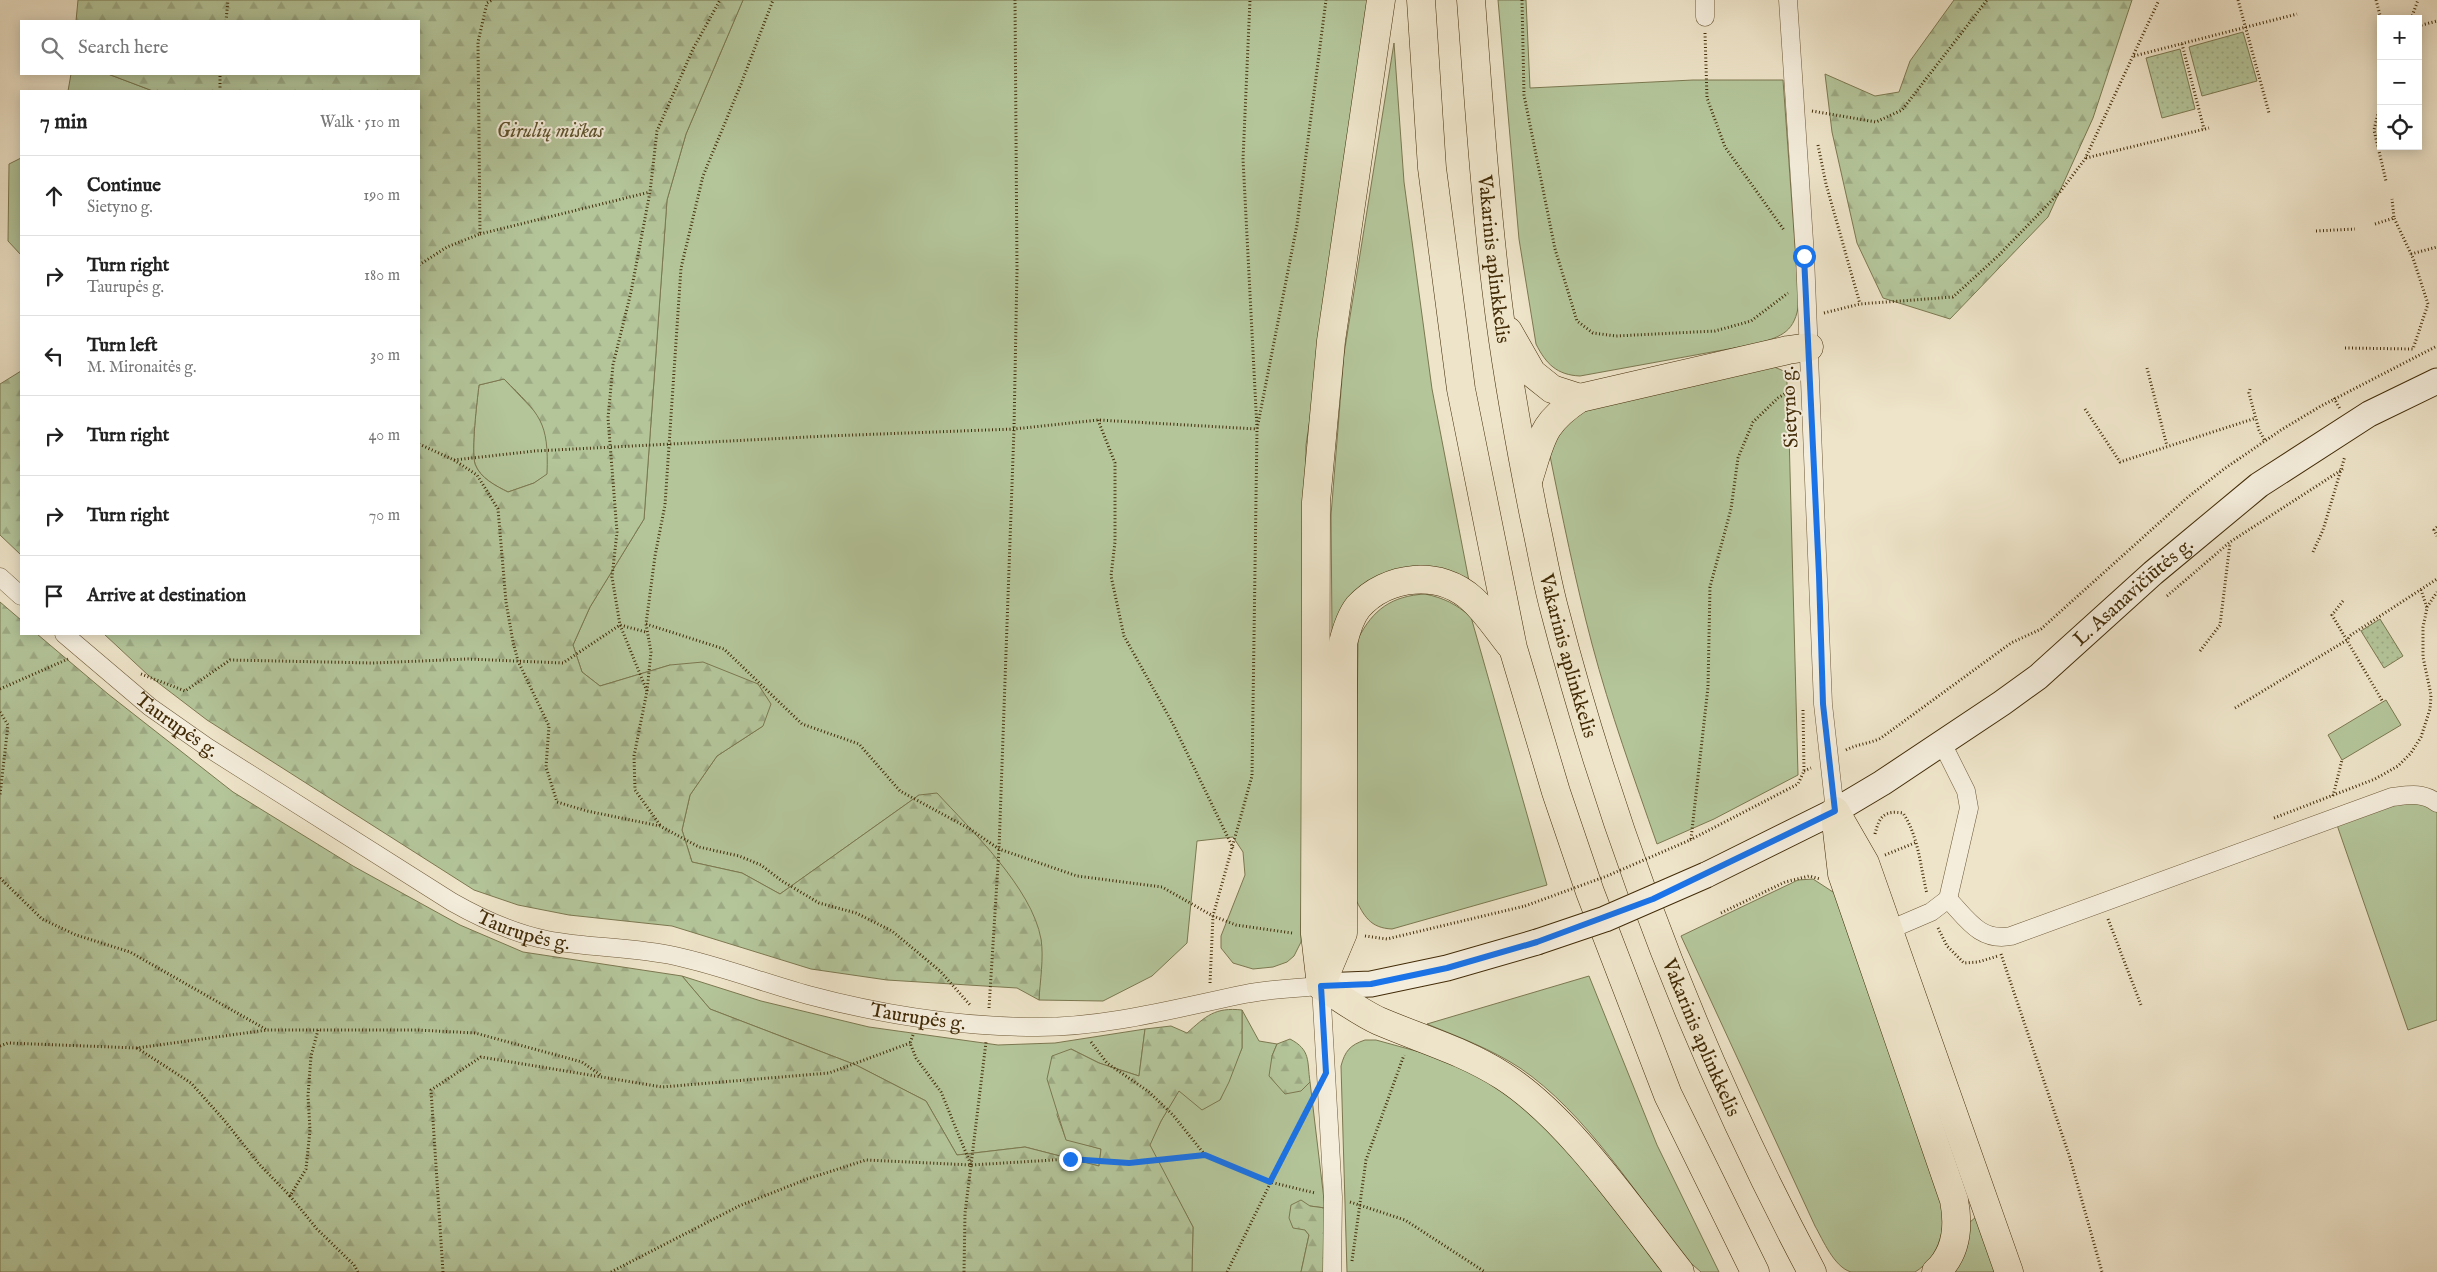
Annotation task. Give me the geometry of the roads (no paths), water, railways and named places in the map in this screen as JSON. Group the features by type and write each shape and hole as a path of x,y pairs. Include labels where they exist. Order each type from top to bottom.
{"highway":[{"path":"1321,986 1315,934 1316,502 1331,341 1381,0"},
{"path":"1421,0 1432,168 1461,389 1513,648 1556,792 1590,892 1665,1086 1725,1215 1755,1272"},
{"name":"Vakarinis aplinkkelis","path":"1471,0 1483,162 1500,318 1528,484 1553,606 1611,806 1662,947 1715,1074 1774,1201 1814,1267"},
{"path":"1500,318 1532,373 1552,389 1580,398"},
{"path":"1528,484 1540,441 1549,422 1562,410 1580,398 1779,352 1809,347"},
{"path":"1321,986 1342,933 1343,643 1348,625 1357,608 1370,596 1388,586 1412,580 1430,580 1445,584 1472,599 1513,648"},
{"path":"1835,811 1865,863 2009,1272"},
{"path":"1835,811 1842,874 1957,1213 1955,1242 1948,1256 1936,1272"},
{"path":"1321,986 1378,1021 1479,1061 1533,1098 1581,1147 1680,1272"}],"main road":[{"name":"L. Asanavičiūtės g.","path":"1835,811 1942,743 2038,677 2153,573 2259,486 2351,425 2437,380"},
{"name":"Taurupės g.","path":"1321,986 1371,984 1447,968 1537,942 1613,915 1706,875 1835,811"}],"street":[{"name":"Sietyno g.","path":"1788,0 1804,110 1804,256 1823,704 1835,811"},
{"path":"0,576 20,595"},
{"name":"Taurupės g.","path":"65,635 150,707 207,748 483,920 547,940 642,950 678,957 808,995 917,1017 988,1025 1079,1025 1246,994 1321,986"},
{"path":"1890,930 1931,912 1948,899 1969,808 1966,791 1942,743"},
{"path":"1948,899 1975,928 1997,939 2392,797 2413,794 2428,796 2437,803"},
{"path":"1321,986 1333,1197 1332,1272"}],"park label":[{"name":"Girulių miškas","path":"550,131"}]}
